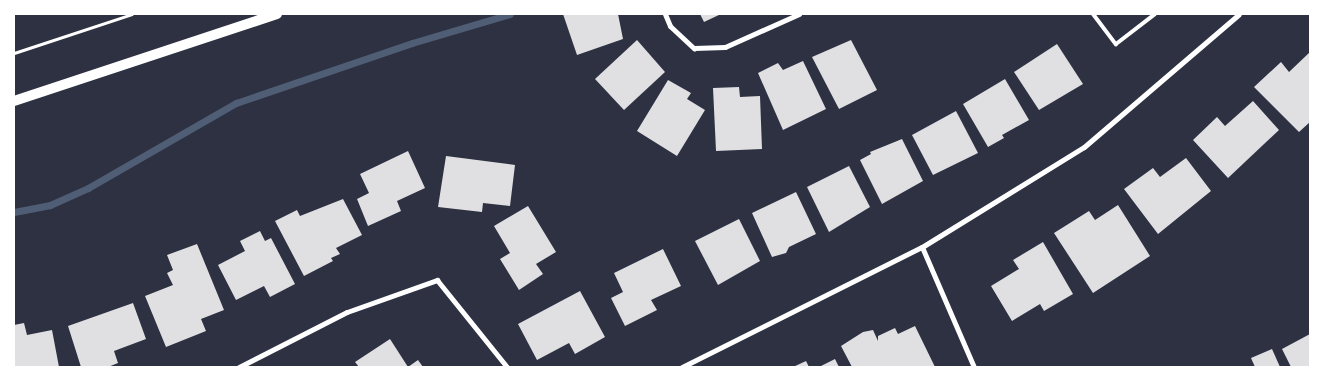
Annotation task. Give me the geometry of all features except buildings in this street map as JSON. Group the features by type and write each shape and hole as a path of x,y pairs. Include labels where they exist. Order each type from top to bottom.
{"main road":[{"path":"14,101 277,14"}],"street":[{"path":"665,14 670,26 694,48 725,47 799,14"},
{"path":"682,367 922,247 1084,147 1239,14"},
{"path":"922,247 974,367"},
{"path":"239,367 347,312 437,280 507,367"}],"lane":[{"path":"1093,14 1116,44 1155,14"}],"path":[{"path":"14,53 132,14"}],"waterway":[{"path":"14,212 50,205 88,188 236,103 412,43 510,14"}]}
